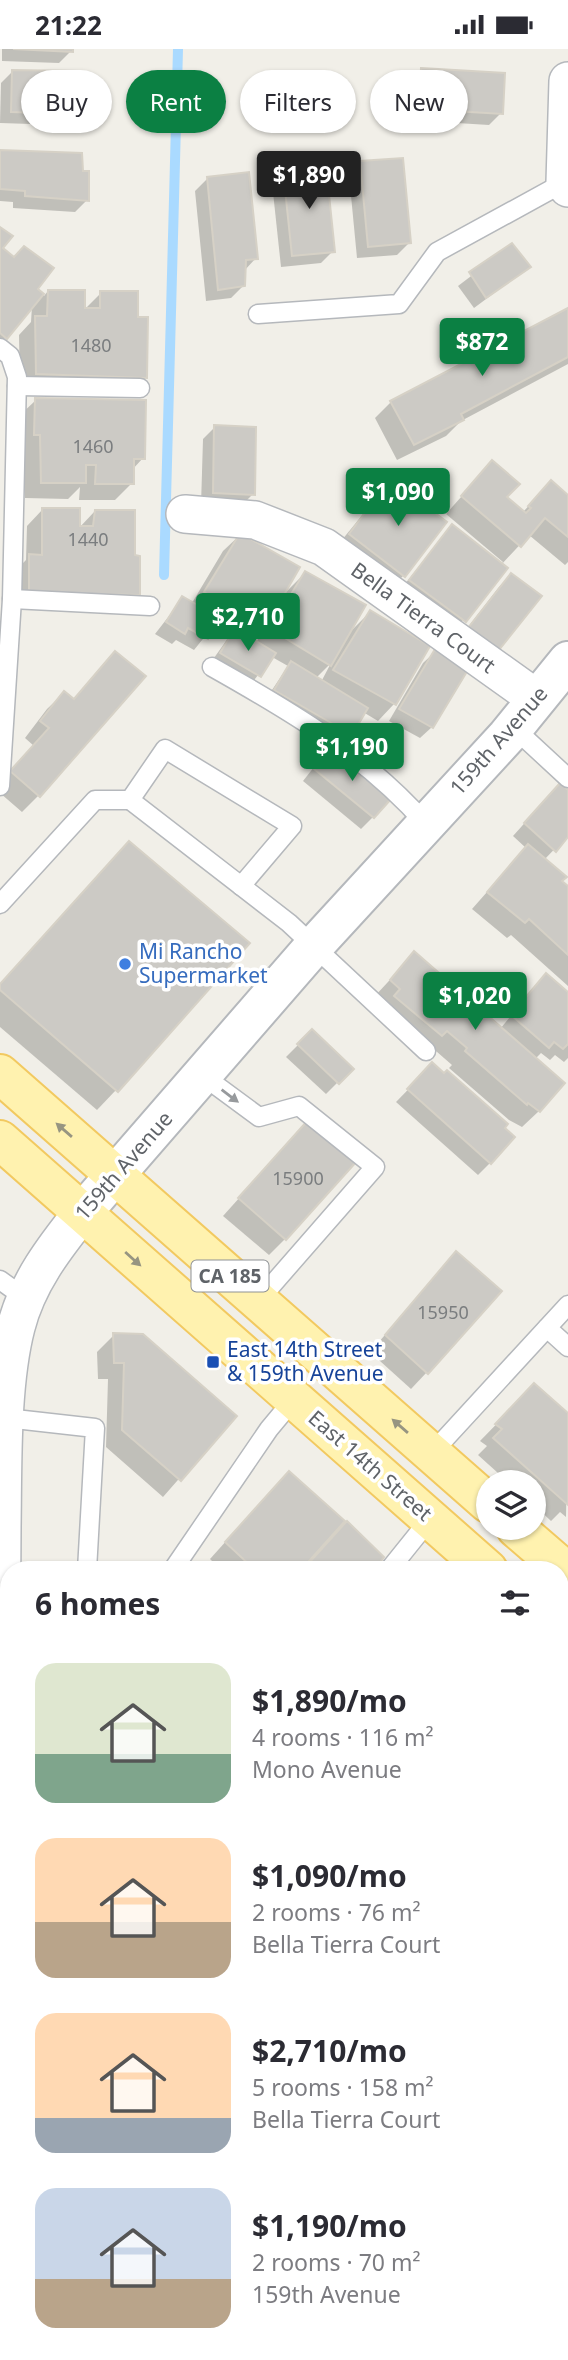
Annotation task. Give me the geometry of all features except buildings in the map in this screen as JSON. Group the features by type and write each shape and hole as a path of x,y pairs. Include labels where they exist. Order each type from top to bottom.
{"main road":[{"name":"CA 185","path":"0,1075 476,1493"},
{"name":"East 14th Street","path":"0,1140 478,1561"},
{"path":"530,1540 554,1561"}],"street":[{"path":"566,185 568,81"},
{"name":"Bella Tierra Court","path":"185,514 255,520 324,547 537,699"},
{"name":"159th Avenue","path":"1,1561 3,1416 15,1328 13,1289 56,1245 314,946 514,728 568,660"}],"lane":[{"path":"258,314 399,304 438,252 566,185"},
{"path":"0,348 10,356 16,386 7,563 12,599 3,683 0,786"},
{"path":"16,386 140,388"},
{"path":"12,599 150,606"},
{"path":"212,667 340,743 399,793 426,824"},
{"path":"514,728 568,778"},
{"path":"130,800 165,749 292,826 241,886"},
{"path":"0,904 95,800 130,800 314,946 426,1051"},
{"path":"202,1075 259,1117 299,1106 375,1167 258,1301"},
{"path":"431,1454 568,1305"},
{"path":"547,1328 568,1347"},
{"path":"179,1561 269,1429 294,1399"},
{"path":"3,1416 95,1427 88,1561"},
{"path":"396,1561 430,1519"}],"waterway":[{"path":"164,575 178,49"}],"place":[{"name":"Mi Rancho Supermarket","path":"125,964"},
{"name":"East 14th Street & 159th Avenue","path":"213,1362"}]}
